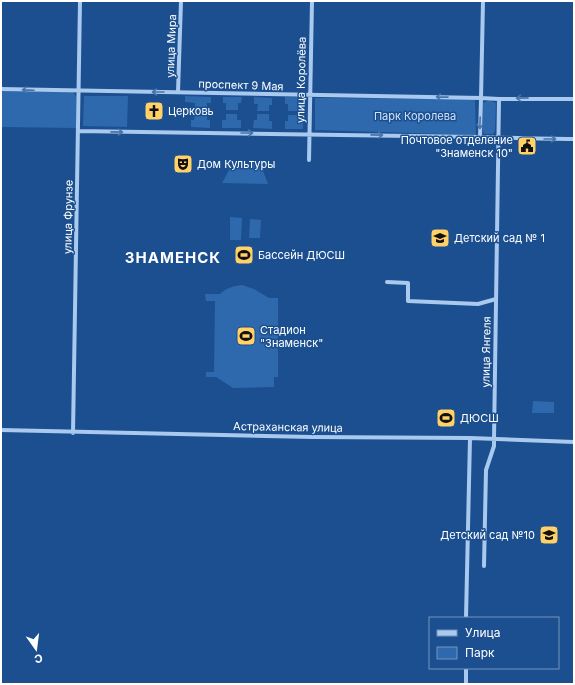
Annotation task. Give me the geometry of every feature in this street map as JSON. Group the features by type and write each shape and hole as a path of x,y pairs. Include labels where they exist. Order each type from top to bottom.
{"street":[{"name":"улица Фрунзе","path":"73,433 80,1"},
{"name":"улица Мира","path":"178,92 181,1"},
{"name":"улица Королёва","path":"309,160 308,134 312,1"},
{"path":"480,137 483,1"},
{"name":"проспект 9 Мая","path":"1,89 79,92 178,92 499,98"},
{"path":"499,98 574,99"},
{"name":"улица Янгеля","path":"484,566 486,470 494,446 499,98"},
{"path":"78,131 574,139"},
{"path":"387,282 408,283 408,302 474,304 496,300"},
{"name":"Астраханская улица","path":"1,430 73,433 470,438 574,442"},
{"path":"466,617 470,438"},
{"path":"466,669 466,684"}],"green space":[{"path":"1,91 73,92 76,96 76,128 1,127"},
{"path":"84,96 128,96 127,127 83,126"},
{"path":"185,96 211,97 211,103 207,103 207,109 195,109 195,103 185,102"},
{"path":"223,97 242,97 241,103 238,103 238,110 226,110 226,103 223,103"},
{"path":"254,97 272,98 272,105 269,105 269,111 257,111 258,104 254,104"},
{"path":"285,97 303,97 303,104 300,104 299,111 288,111 288,104 285,104"},
{"name":"Парк Королева","path":"315,98 475,99 476,135 315,130"},
{"path":"489,100 496,103 495,131 493,134 484,134 483,103"},
{"path":"195,114 207,114 207,120 210,120 210,128 191,127 191,120 194,120"},
{"path":"226,114 237,114 237,120 241,120 241,128 222,128 222,120 226,120"},
{"path":"257,114 269,114 269,121 272,121 272,129 253,128 254,120 257,120"},
{"path":"288,115 299,115 299,122 303,122 303,129 285,129 285,121 288,121"},
{"path":"233,163 260,163 268,184 222,183"},
{"path":"230,217 242,218 241,240 230,240"},
{"path":"250,219 261,220 260,238 249,238"},
{"name":"Стадион \"Знаменск\"","path":"242,285 254,289 269,298 278,298 278,377 274,377 274,387 233,388 216,377 206,377 206,372 214,372 215,301 206,301 205,294 220,294 225,290"},
{"path":"533,401 554,402 554,413 532,413"}],"place":[{"name":"Церковь","path":"154,111"},
{"name":"Почтовое отделение \"Знаменск 10\"","path":"527,146"},
{"name":"Дом Культуры","path":"183,164"},
{"name":"Детский сад № 1","path":"440,238"},
{"name":"Бассейн ДЮСШ","path":"244,255"},
{"name":"Стадион \"Знаменск\"","path":"246,336"},
{"name":"ДЮСШ","path":"446,418"},
{"name":"Детский сад №10","path":"549,535"}],"district":[{"name":"ЗНАМЕНСК","path":"173,257"}]}
